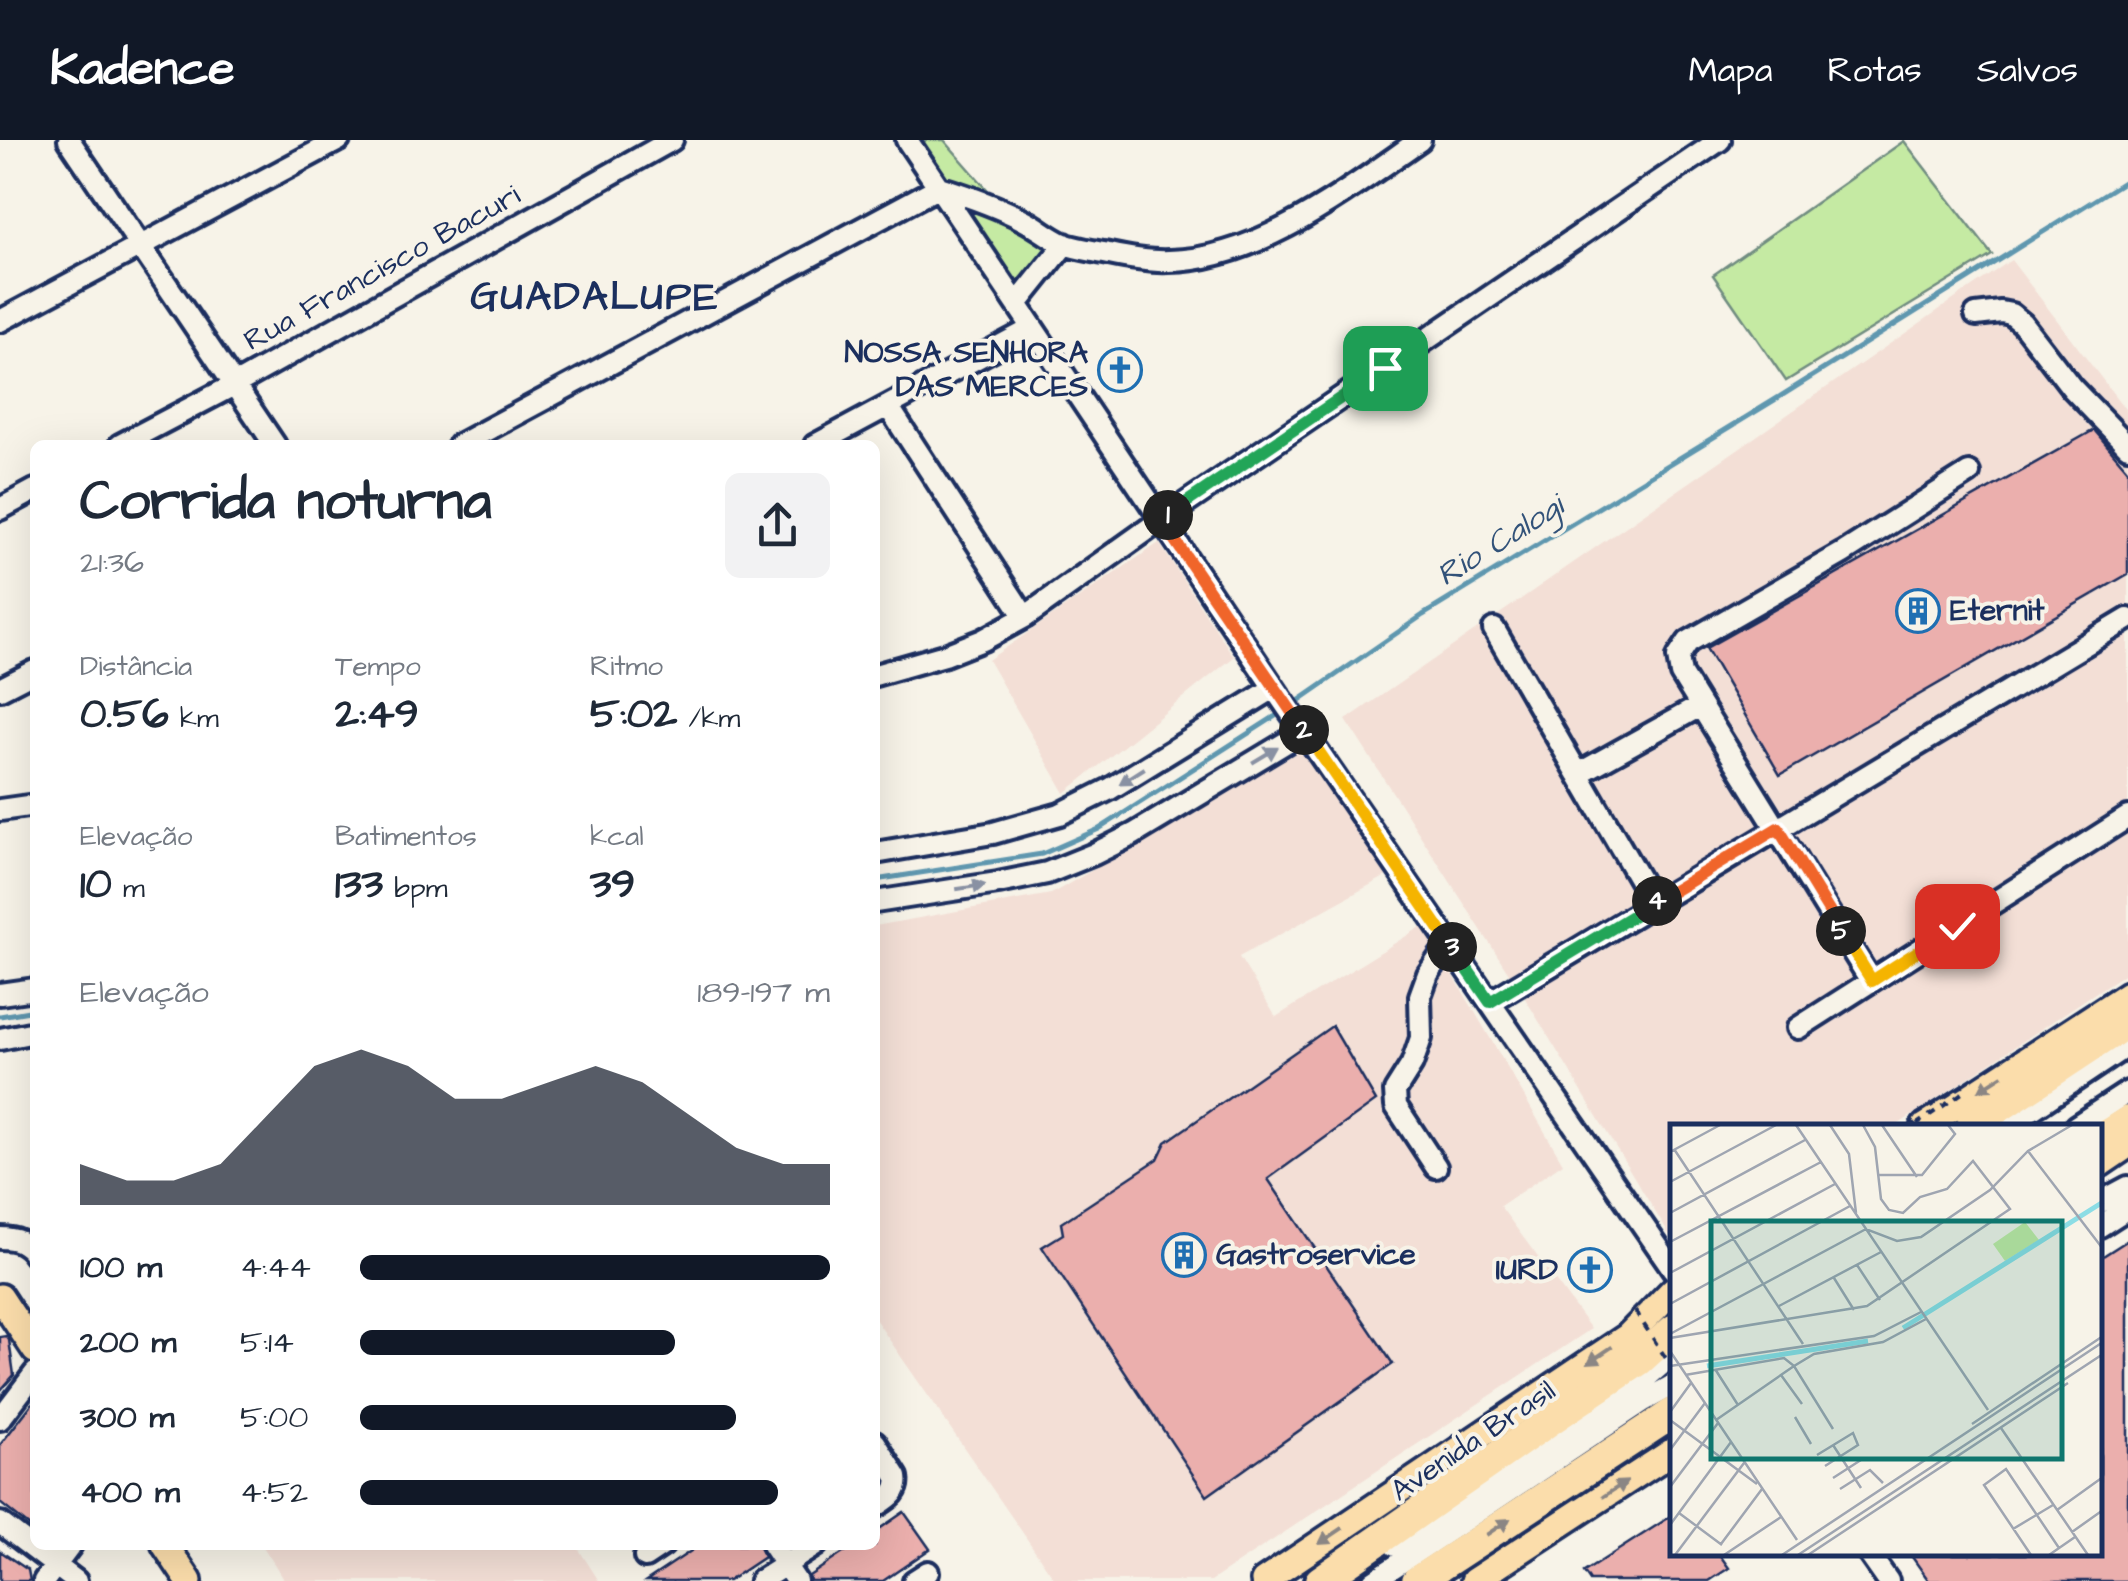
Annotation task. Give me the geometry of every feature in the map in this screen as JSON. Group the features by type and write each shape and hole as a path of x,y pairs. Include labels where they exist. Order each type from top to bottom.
{"highway":[{"path":"1974,1124 2128,1022"},
{"path":"2103,1137 2128,1120"},
{"name":"Avenida Brasil","path":"1320,1581 1640,1360 1670,1333"},
{"path":"1417,1581 1670,1414"}],"main road":[{"path":"1921,1124 2128,994"},
{"path":"2103,1162 2128,1145"},
{"name":"Avenida Brasil","path":"1264,1581 1628,1336 1670,1293"},
{"path":"0,1296 30,1340"},
{"path":"1474,1581 1670,1453"},
{"path":"168,1550 189,1581"}],"street":[{"path":"69,140 272,440"},
{"path":"0,321 339,140"},
{"name":"Rua Francisco Bacuri","path":"129,440 672,140"},
{"path":"908,140 1276,690 1670,1265"},
{"path":"468,440 939,188 1007,212 1065,244 1131,259 1169,262 1240,248 1276,233 1420,140"},
{"path":"880,673 946,655 1025,617 1161,520 1720,140"},
{"path":"1017,304 1065,244"},
{"path":"1976,315 2001,312 2022,323 2072,388 2128,446"},
{"path":"824,440 1034,328"},
{"path":"888,406 1025,617"},
{"path":"1872,981 1680,674 1678,664 1681,650 1688,642 1844,553 1969,473"},
{"path":"0,509 30,493"},
{"path":"1490,1002 2128,620"},
{"path":"1494,630 1653,903"},
{"path":"0,689 30,674"},
{"path":"880,852 992,833 1060,814 1110,789 1276,690"},
{"path":"1578,774 1700,706"},
{"path":"880,901 998,883 1078,860 1134,834 1302,728"},
{"path":"0,810 30,805"},
{"path":"1798,1028 2128,816"},
{"path":"1436,1167 1396,1106 1395,1090 1412,1064 1421,1038 1420,996 1428,974 1449,942"},
{"path":"0,994 30,990"},
{"path":"0,1039 30,1038"},
{"path":"2010,1124 2128,1045"},
{"path":"2079,1124 2128,1092"},
{"path":"2103,1200 2128,1187"},
{"path":"2103,1224 2128,1208"},
{"path":"0,1238 17,1240 30,1248"},
{"path":"1342,1581 1631,1391 1670,1358"},
{"path":"0,1419 30,1380"},
{"path":"1373,1581 1670,1386"},
{"path":"880,1450 898,1484 892,1496 880,1503"},
{"path":"0,1523 49,1573 76,1581"},
{"path":"49,1573 67,1550"},
{"path":"645,1557 656,1550"},
{"path":"775,1550 790,1573"},
{"path":"760,1581 790,1573 811,1550"},
{"path":"1870,1556 1888,1581"}],"path":[{"path":"1918,1124 1910,1119 1962,1086 1965,1090 1920,1124"},
{"path":"1634,1311 1670,1365"}],"shaded area":[{"path":"2011,260 2128,413 2128,971 1899,1124 1670,1124 1670,1236 1523,995 1346,720"},
{"path":"1159,543 1234,657 1065,793 988,660"},
{"path":"1303,749 1390,874 1239,957 1276,1017 1424,925 1563,1163 1500,1206 1591,1329 1211,1581 1056,1581 880,1326 880,925 1051,894"},
{"path":"265,1550 579,1550 599,1581 285,1581"}],"green space":[{"path":"909,140 944,140 1022,229 1060,245 1019,291"},
{"path":"1904,141 1992,255 1786,381 1713,275"}],"building":[{"name":"Eternit","path":"2094,430 2128,470 2128,574 1780,775 1706,648"},
{"name":"Gastroservice","path":"1332,1026 1376,1101 1268,1179 1393,1364 1207,1496 1042,1247 1063,1234 1061,1223 1158,1159 1166,1142"},
{"path":"2128,1240 2128,1581 1929,1581 1911,1556 2103,1556 2103,1256"},
{"path":"6,1336 14,1375 0,1391 0,1337"},
{"path":"30,1406 30,1527 0,1503 0,1445"},
{"path":"904,1512 930,1549 883,1581 810,1581 809,1576 848,1550 880,1550 880,1529"},
{"path":"1670,1517 1670,1556 1720,1556 1729,1568 1709,1581 1590,1581 1584,1572"},
{"path":"692,1550 760,1550 764,1557 728,1581 646,1581"},
{"path":"0,1551 28,1570 30,1581 0,1581"}],"waterway":[{"name":"Rio Calogi","path":"1294,704 1423,615 2128,179"},
{"name":"Rio Calogi","path":"880,879 1042,854 1099,829 1285,710"},
{"name":"Rio Calogi","path":"0,1016 30,1011"}],"place":[{"name":"NOSSA SENHORA DAS MERCES","path":"1120,370"},
{"name":"Eternit","path":"1918,611"},
{"name":"Gastroservice","path":"1184,1255"},
{"name":"IURD","path":"1590,1270"}],"district":[{"name":"GUADALUPE","path":"595,297"}],"route":[{"path":"1385,368 1161,520 1490,1002 1778,828 1872,981 1957,926"}]}
